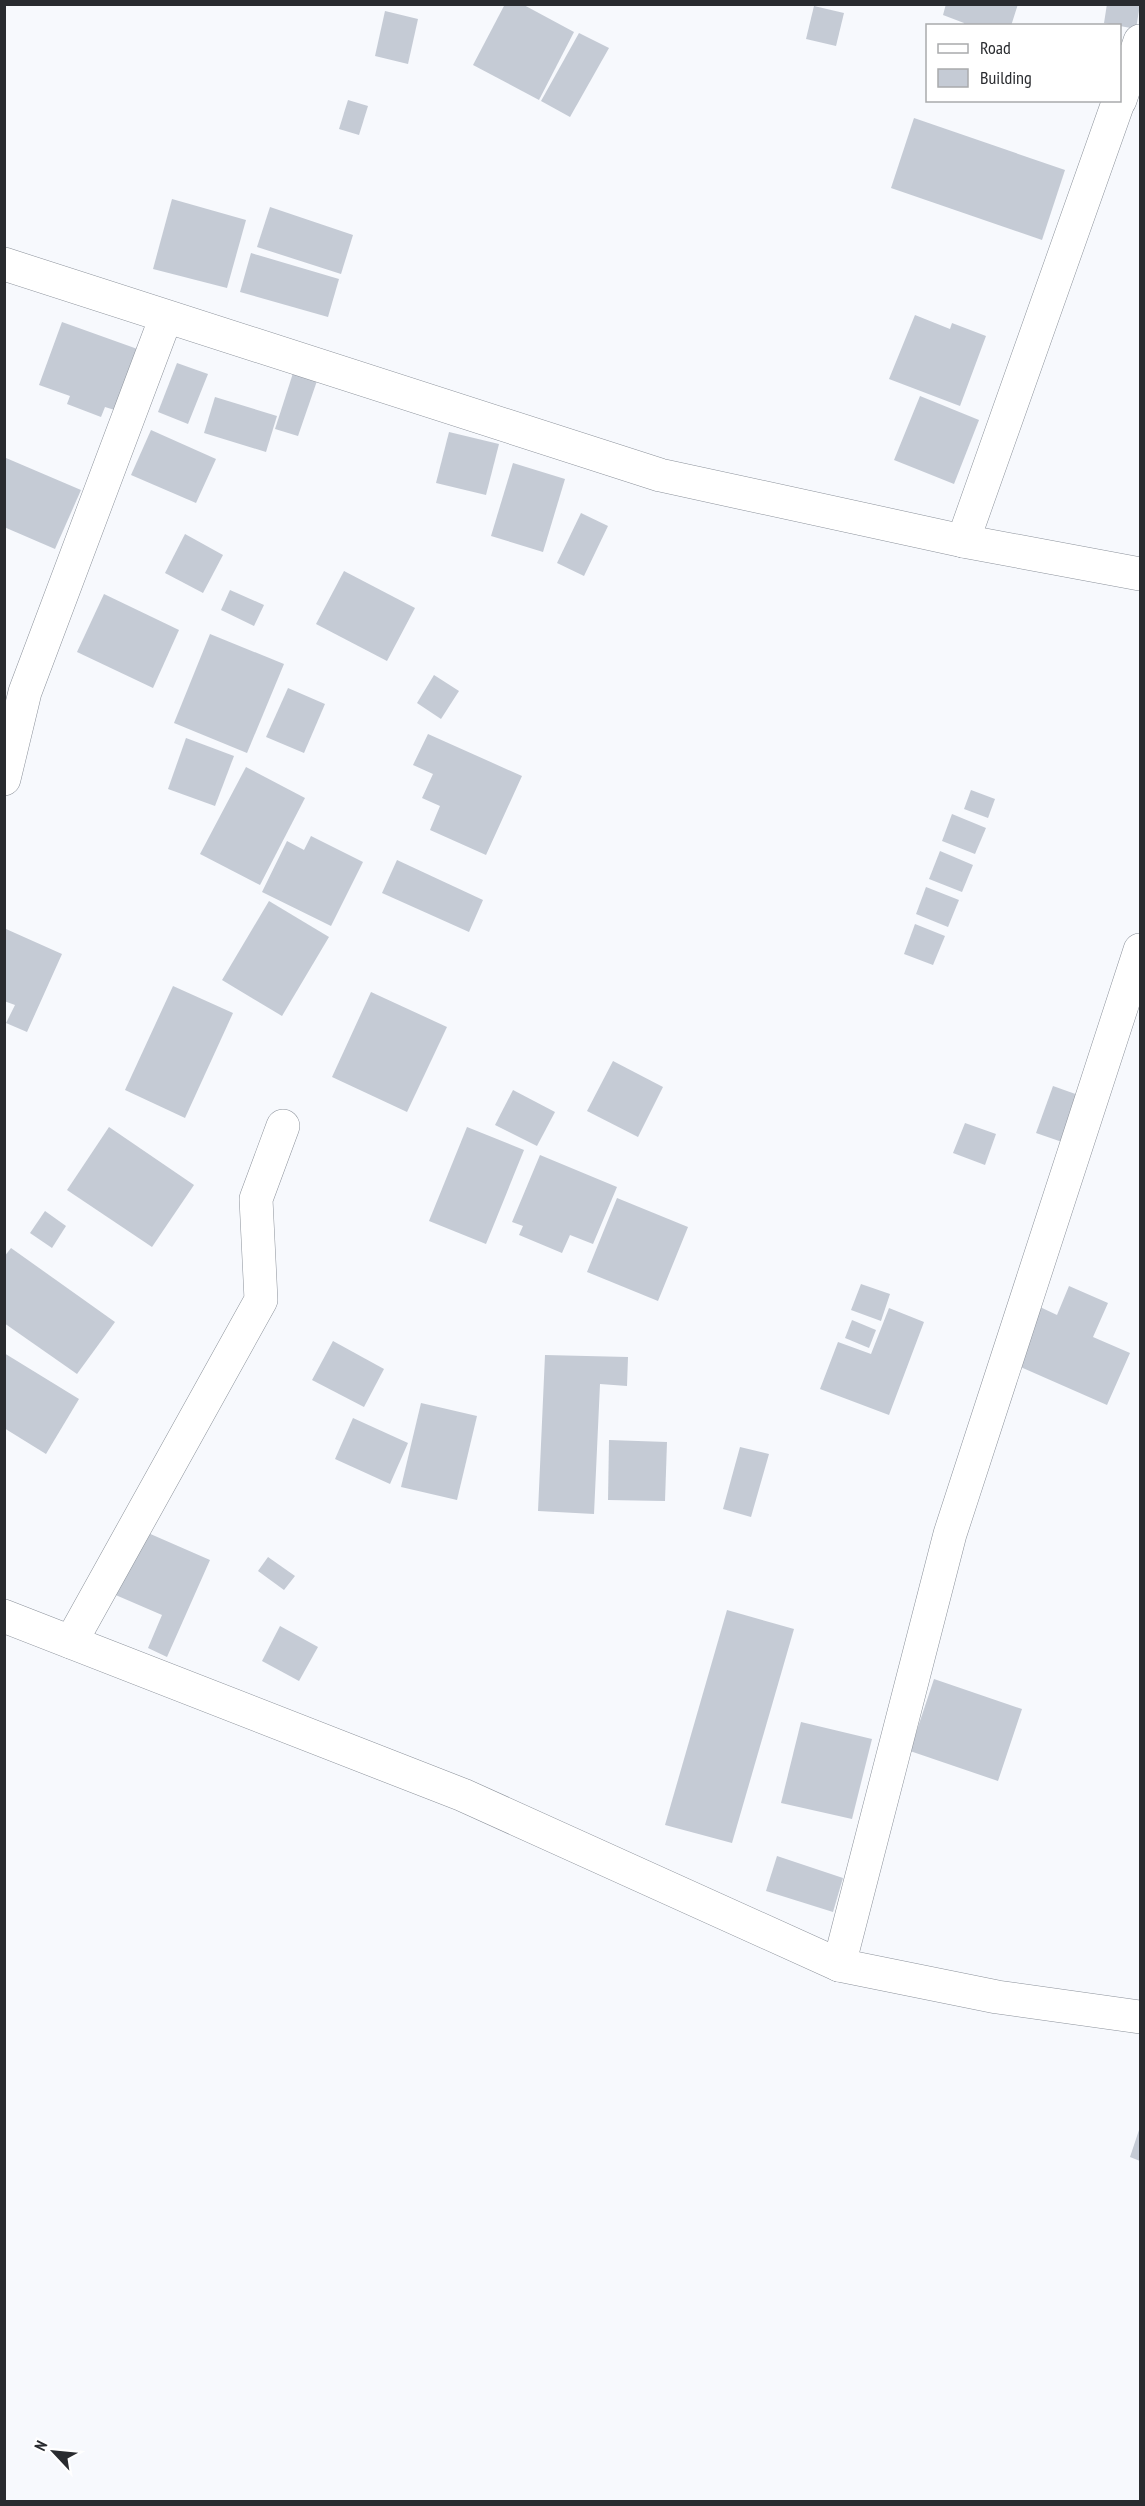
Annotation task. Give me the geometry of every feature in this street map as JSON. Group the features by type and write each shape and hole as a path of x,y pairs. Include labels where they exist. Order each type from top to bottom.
{"street":[{"path":"1121,94 1140,41"},
{"path":"963,541 1118,102"},
{"path":"4,264 660,475 963,541 1140,574"},
{"path":"4,779 25,692 166,316"},
{"path":"839,1965 950,1534 1140,950"},
{"path":"71,1642 261,1300 256,1199 283,1126"},
{"path":"4,1616 463,1795 839,1965 1007,1998 1140,2017"}],"building":[{"path":"505,4 522,4 574,32 539,100 473,65"},
{"path":"946,4 1018,4 1012,24 964,24 943,15"},
{"path":"1107,4 1140,4 1136,29 1121,26 1121,24 1104,23"},
{"path":"814,6 844,13 836,46 806,39"},
{"path":"385,11 418,19 408,64 375,56"},
{"path":"579,33 609,48 570,117 541,101"},
{"path":"348,100 368,106 359,135 339,129"},
{"path":"914,118 1065,170 1042,240 891,188"},
{"path":"172,199 246,220 227,288 153,269"},
{"path":"270,207 353,235 341,274 257,247"},
{"path":"251,253 339,279 328,317 240,292"},
{"path":"915,315 950,329 952,323 986,336 960,406 889,379"},
{"path":"62,322 143,351 121,412 105,407 101,417 67,404 70,396 39,385"},
{"path":"177,363 208,374 188,424 158,412"},
{"path":"294,370 318,378 298,436 275,429"},
{"path":"920,396 979,420 954,484 894,460"},
{"path":"215,397 277,416 266,452 204,433"},
{"path":"151,430 216,459 196,503 131,475"},
{"path":"449,432 499,444 486,495 436,483"},
{"path":"6,458 81,490 55,549 4,527"},
{"path":"513,463 565,479 543,552 491,536"},
{"path":"581,513 608,526 584,576 557,563"},
{"path":"185,534 223,555 203,593 165,573"},
{"path":"344,571 415,608 387,661 316,624"},
{"path":"230,590 264,605 254,626 221,610"},
{"path":"104,594 179,630 153,688 77,652"},
{"path":"210,634 284,664 247,753 174,723"},
{"path":"434,675 459,691 441,719 417,703"},
{"path":"288,688 325,704 304,753 266,737"},
{"path":"428,734 522,776 486,855 430,830 440,806 422,798 433,774 413,765"},
{"path":"186,738 234,756 215,806 168,789"},
{"path":"246,767 305,798 260,885 200,854"},
{"path":"971,790 995,799 988,818 964,809"},
{"path":"952,814 986,828 975,854 942,841"},
{"path":"311,836 363,862 331,926 262,892 287,841 304,850"},
{"path":"940,851 973,865 962,892 929,879"},
{"path":"397,860 483,900 469,932 382,893"},
{"path":"926,887 959,900 948,927 916,914"},
{"path":"269,901 329,937 282,1016 222,980"},
{"path":"915,924 945,936 933,965 904,954"},
{"path":"6,929 62,954 27,1032 6,1023 15,1005 4,1001"},
{"path":"173,986 233,1013 185,1118 125,1090"},
{"path":"371,992 447,1027 407,1112 332,1077"},
{"path":"613,1061 663,1087 638,1137 587,1111"},
{"path":"1053,1086 1081,1096 1065,1143 1036,1133"},
{"path":"513,1090 555,1112 537,1146 495,1125"},
{"path":"965,1123 996,1134 985,1165 953,1153"},
{"path":"109,1127 194,1185 152,1247 67,1190"},
{"path":"467,1127 524,1150 486,1244 429,1221"},
{"path":"540,1155 617,1187 593,1244 570,1235 562,1253 519,1235 523,1226 512,1222"},
{"path":"617,1198 688,1227 658,1301 587,1272"},
{"path":"45,1211 66,1226 52,1248 30,1233"},
{"path":"11,1248 115,1322 77,1374 4,1323 4,1257"},
{"path":"861,1284 890,1294 881,1321 851,1310"},
{"path":"1069,1286 1108,1303 1093,1337 1130,1353 1107,1405 1014,1364 1040,1307 1057,1315"},
{"path":"889,1308 924,1322 889,1415 820,1389 838,1342 871,1354"},
{"path":"852,1320 876,1330 869,1348 845,1338"},
{"path":"333,1341 384,1369 364,1407 312,1380"},
{"path":"4,1353 79,1399 46,1454 4,1428"},
{"path":"545,1355 628,1357 627,1386 600,1384 594,1514 538,1511"},
{"path":"421,1403 477,1416 457,1500 401,1487"},
{"path":"353,1418 408,1443 390,1484 335,1459"},
{"path":"609,1440 667,1442 665,1501 608,1500"},
{"path":"740,1447 769,1454 751,1517 723,1509"},
{"path":"139,1529 210,1560 167,1657 148,1648 162,1615 111,1593"},
{"path":"268,1557 295,1576 284,1590 258,1571"},
{"path":"727,1610 794,1629 732,1843 665,1825"},
{"path":"280,1626 318,1647 299,1681 262,1661"},
{"path":"934,1679 1022,1709 998,1781 910,1751"},
{"path":"801,1722 872,1739 852,1819 781,1803"},
{"path":"777,1856 843,1878 833,1912 766,1891"},
{"path":"1140,2127 1140,2161 1130,2157"}]}
